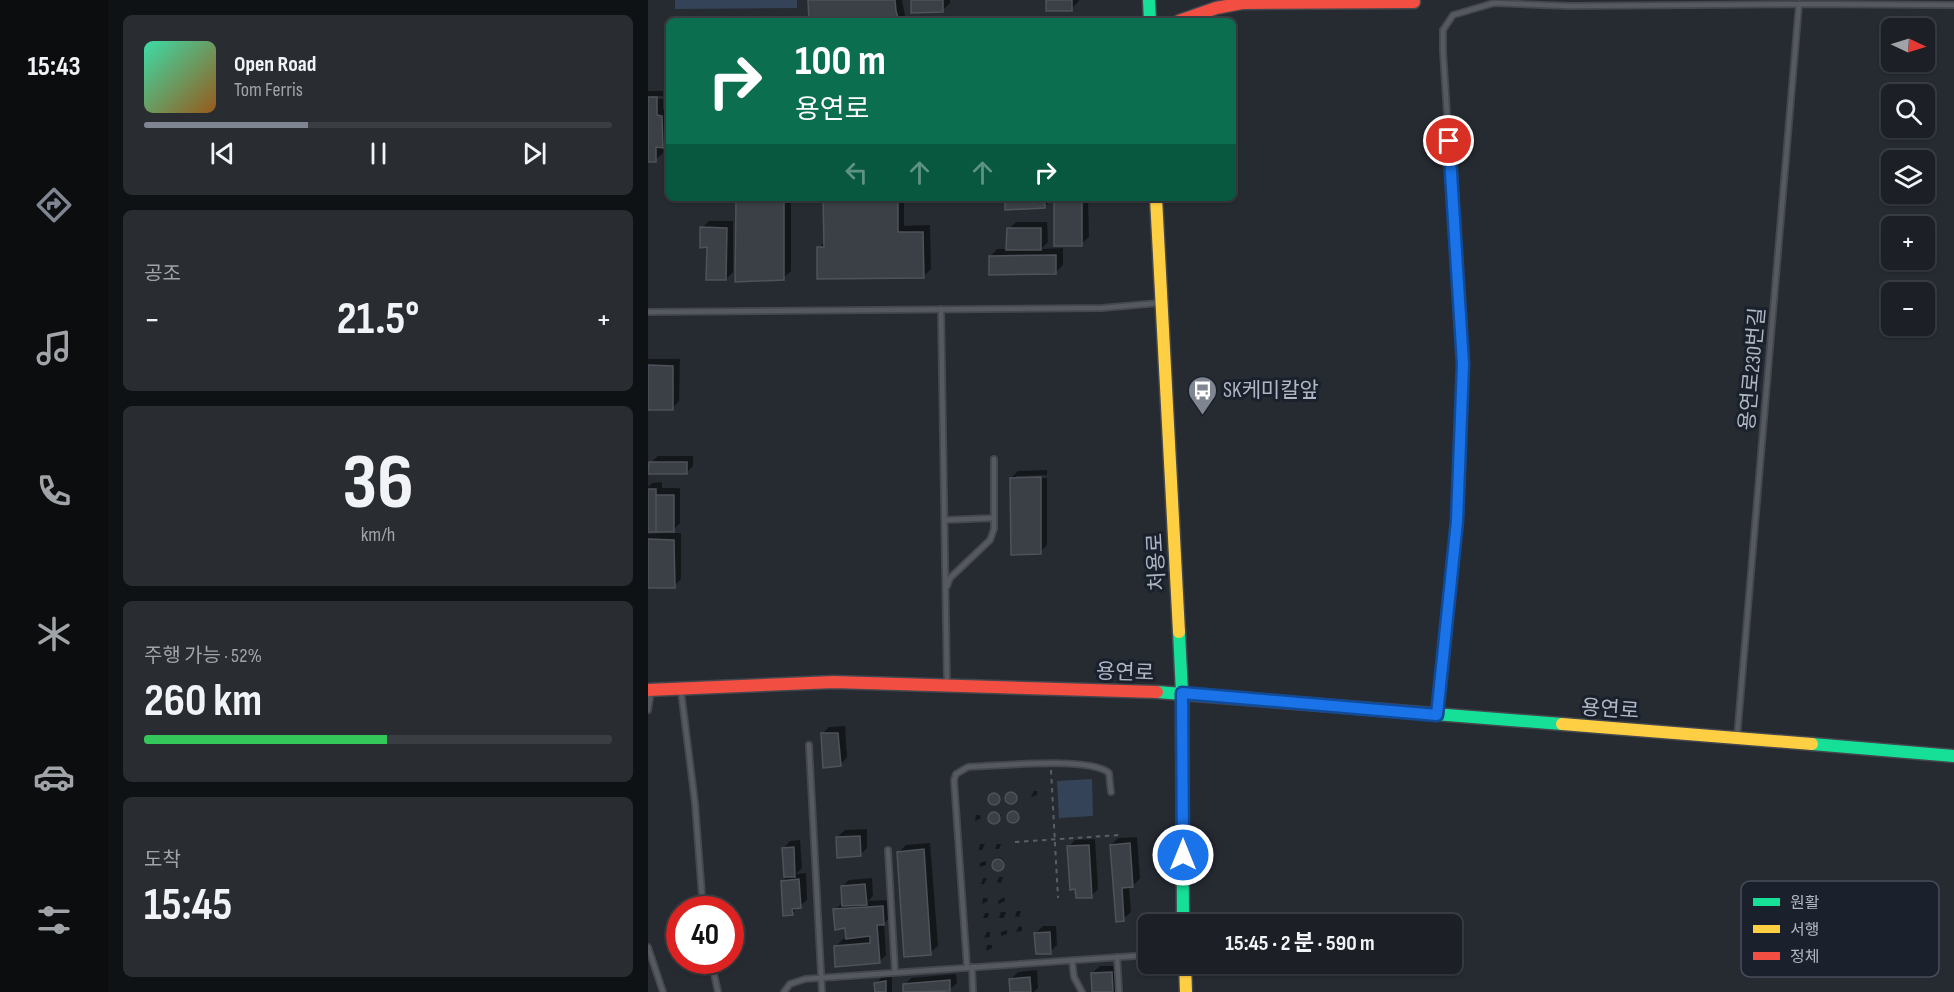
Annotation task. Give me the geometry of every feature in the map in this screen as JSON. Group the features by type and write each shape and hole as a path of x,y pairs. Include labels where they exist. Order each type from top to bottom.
{"street":[{"path":"1149,0 1150,18"},
{"path":"1188,18 1216,8 1242,3 1414,2"},
{"name":"처용로","path":"1156,201 1182,693 1183,914"},
{"name":"용연로","path":"650,689 834,682 1182,693 1954,756"},
{"path":"1185,974 1186,992"}],"lane":[{"path":"1437,715 1457,521 1463,364 1443,30 1453,15 1494,3 1954,5"},
{"name":"용연로230번길","path":"1737,738 1800,4"},
{"path":"648,312 1102,308 1162,303"},
{"path":"941,309 947,687"},
{"path":"946,588 950,578 990,540 994,529 994,459"},
{"path":"945,520 994,518"},
{"path":"681,688 695,802 702,896"},
{"name":"용연로","path":"648,710 650,689"},
{"path":"809,746 822,992"},
{"path":"973,992 954,780 956,774 968,767 1082,764 1106,770 1109,773 1111,792"},
{"path":"888,850 895,972"},
{"path":"648,947 661,991"},
{"path":"784,992 786,987 805,979 1138,956"},
{"path":"1117,957 1119,992"},
{"path":"1072,960 1074,977 1082,992"},
{"path":"714,974 718,992"}],"path":[{"path":"1050,765 1058,898"},
{"path":"1015,842 1120,835"}],"water":[{"path":"675,0 797,0 797,8 675,9"},
{"path":"1092,779 1093,816 1059,818 1057,781"}],"building":[{"path":"808,0 895,0 898,18 809,18"},
{"path":"911,0 943,0 943,12 911,13"},
{"path":"1046,0 1072,0 1072,11 1046,11"},
{"path":"648,97 657,97 657,115 662,116 663,148 656,147 656,162 648,162"},
{"path":"736,201 784,201 784,280 735,282"},
{"path":"823,201 898,201 898,232 923,232 924,278 817,279 817,247 824,247"},
{"path":"1005,201 1045,201 1045,208 1005,210"},
{"path":"1054,201 1082,201 1082,246 1054,246"},
{"path":"700,227 727,228 726,280 706,280 707,247 700,248"},
{"path":"1007,228 1041,228 1041,250 1006,250"},
{"path":"1056,255 1056,274 989,275 989,256"},
{"path":"648,365 673,366 673,410 648,410"},
{"path":"649,462 687,462 687,474 648,474"},
{"path":"1041,477 1041,554 1011,555 1010,478"},
{"path":"648,489 656,489 656,532 648,532"},
{"path":"656,495 674,495 674,532 656,532"},
{"path":"648,539 674,540 675,588 648,588"},
{"path":"821,733 838,733 841,766 823,768"},
{"path":"1013,792 1017,798 1013,804 1009,804 1005,796"},
{"path":"996,793 1000,799 996,805 992,805 988,797"},
{"path":"1015,811 1019,817 1015,823 1011,823 1007,815"},
{"path":"996,812 1000,818 996,824 992,824 988,816"},
{"path":"860,836 861,856 837,858 836,837"},
{"path":"1130,843 1133,887 1122,888 1124,921 1116,922 1110,845"},
{"path":"1089,845 1092,898 1076,898 1075,889 1070,890 1067,846"},
{"path":"794,847 795,877 784,877 782,848"},
{"path":"924,849 931,955 904,957 897,852"},
{"path":"1000,859 1004,865 1000,871 996,871 992,863"},
{"path":"799,879 801,908 792,909 793,915 783,916 781,881"},
{"path":"865,884 867,905 842,906 841,886"},
{"path":"883,906 884,925 877,925 880,963 835,967 834,946 870,943 870,936 846,939 845,928 835,930 833,909"},
{"path":"1050,932 1051,954 1036,954 1034,933"},
{"path":"1112,972 1113,992 1092,992 1091,973"},
{"path":"1030,977 1031,992 1010,992 1009,979"},
{"path":"950,980 950,991 903,992 903,984"},
{"path":"886,981 886,992 875,992 874,983"}],"traffic: fast":[{"path":"1149,0 1150,18"},
{"path":"1179,632 1182,693 1183,914"},
{"path":"1157,692 1562,724"},
{"path":"1812,744 1954,756"}],"traffic: slow":[{"path":"1156,201 1179,632"},
{"path":"1562,724 1812,744"},
{"path":"1185,974 1186,992"}],"traffic: jam":[{"path":"1188,18 1216,8 1242,3 1414,2"},
{"path":"648,690 834,682 1157,692"}],"place":[{"name":"SK케미칼앞","path":"1202,416"}],"route":[{"path":"1183,855 1182,693 1437,715 1457,521 1463,364 1449,141"}]}
